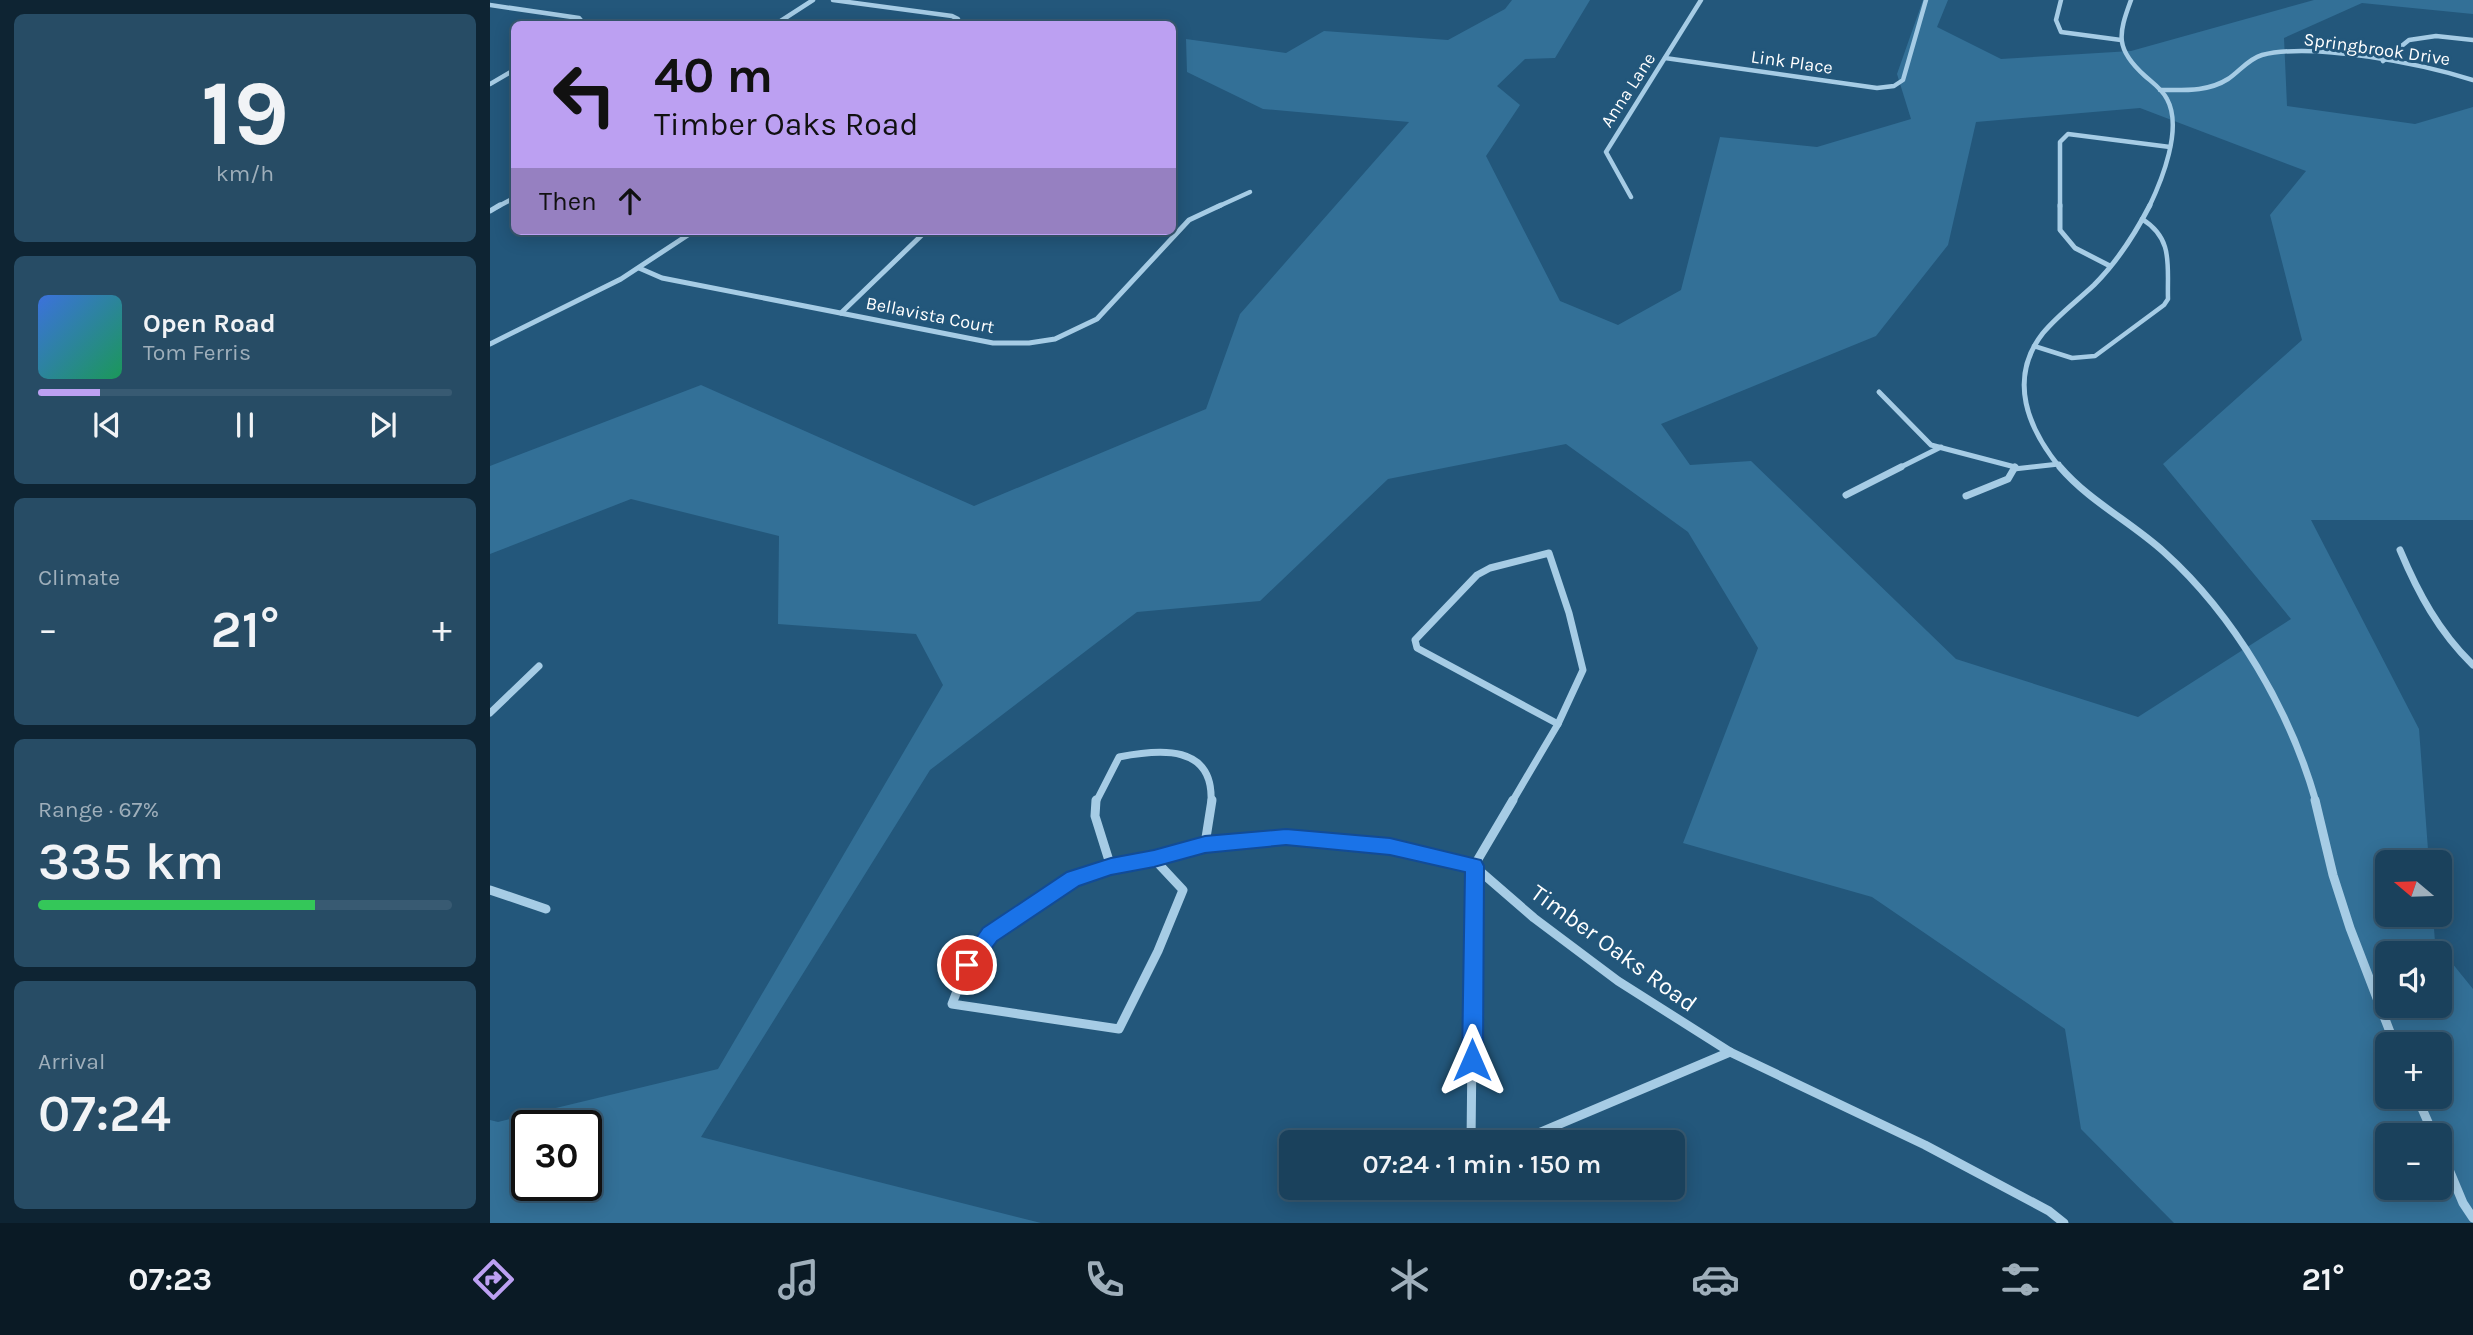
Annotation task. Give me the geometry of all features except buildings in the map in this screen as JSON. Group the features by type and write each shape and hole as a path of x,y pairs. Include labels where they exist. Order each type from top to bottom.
{"street":[{"path":"781,21 813,0"},
{"path":"833,0 952,21"},
{"name":"Anna Lane","path":"1631,197 1606,152 1701,0"},
{"name":"Link Place","path":"1665,58 1877,88 1894,86 1903,80 1926,0"},
{"path":"2061,0 2056,20 2061,32 2121,40"},
{"path":"2131,0 2120,31 2121,40 2132,64 2167,99 2171,114 2171,147 2152,202 2110,266 2048,327 2034,346 2022,377 2025,411 2039,437 2071,479 2166,552 2233,628 2262,676 2310,782 2336,887 2373,995 2389,1032"},
{"path":"490,5 579,18 582,21"},
{"path":"2383,61 2409,40 2436,36 2473,40"},
{"name":"Springbrook Drive","path":"2160,90 2213,86 2226,81 2250,61 2276,53 2301,52 2442,70 2473,80"},
{"path":"490,84 511,72"},
{"path":"2110,266 2075,248 2060,230 2060,142 2068,134 2171,147"},
{"name":"Bellavista Court","path":"1176,234 1189,220 1250,192"},
{"path":"490,212 511,200"},
{"path":"490,344 567,308 639,268 688,235"},
{"path":"841,313 922,235"},
{"name":"Bellavista Court","path":"639,268 662,278 993,343 1029,343 1055,339 1097,319 1175,235"},
{"path":"1879,392 1931,445 2015,467 2059,464"},
{"path":"1846,495 1941,447"},
{"path":"1966,496 2008,479 2015,467"},
{"path":"2400,550 2422,604 2460,654 2473,665"},
{"path":"1471,1130 1474,866 1558,724 1583,670 1569,613 1549,553 1490,568 1477,575 1415,640 1417,648 1558,724"},
{"path":"490,713 539,666"},
{"path":"1111,867 1095,816 1096,798 1119,757 1153,750 1178,753 1199,762 1212,783 1205,845"},
{"name":"Timber Oaks Road","path":"1154,859 1183,890 1158,951 1119,1029 952,1004 967,965 990,935 1073,879 1111,867 1205,845 1286,837 1390,846 1474,866 1534,918 1618,981 1730,1052 1925,1146 2049,1211 2064,1223"},
{"path":"490,890 546,909"},
{"path":"1547,1130 1730,1052"},
{"path":"2452,1177 2463,1203 2473,1218"}],"lane":[{"path":"2034,346 2064,356 2087,359 2095,356 2164,305 2168,289 2166,244 2156,229 2141,219"}],"shaded area":[{"path":"1512,0 1590,0 1555,58 1525,59 1497,86 1520,105 1486,156 1560,301 1618,325 1681,290 1720,137 1817,147 1911,119 1897,74 1923,0 1948,0 1937,27 2001,59 2131,51 2314,0 2473,0 2473,14 2362,3 2284,38 2287,106 2415,124 2473,107 2473,520 2311,520 2419,729 2428,850 2375,850 2375,928 2434,928 2435,941 2375,941 2375,1018 2452,1018 2452,963 2473,989 2473,1223 2174,1223 2081,1129 2065,1029 1872,897 1683,843 1758,648 1688,532 1566,444 1388,479 1260,601 1137,612 930,770 701,1137 1041,1223 490,1223 490,1120 498,1122 511,1119 511,1201 602,1201 602,1110 548,1110 718,1069 943,685 916,634 778,624 779,536 631,499 490,554 490,466 701,385 974,506 1206,409 1240,314 1409,122 1263,109 1187,72 1186,39 1286,53 1324,31 1448,40 1505,9","holes":["2140,108 2306,171 2270,215 2302,340 2163,464 2291,619 2138,717 1956,659 1751,461 1690,465 1661,424 1876,336 1948,245 1976,122"]}],"route":[{"path":"967,965 990,935 1073,879 1111,867 1205,845 1286,837 1390,846 1474,866 1472,1060"}]}
